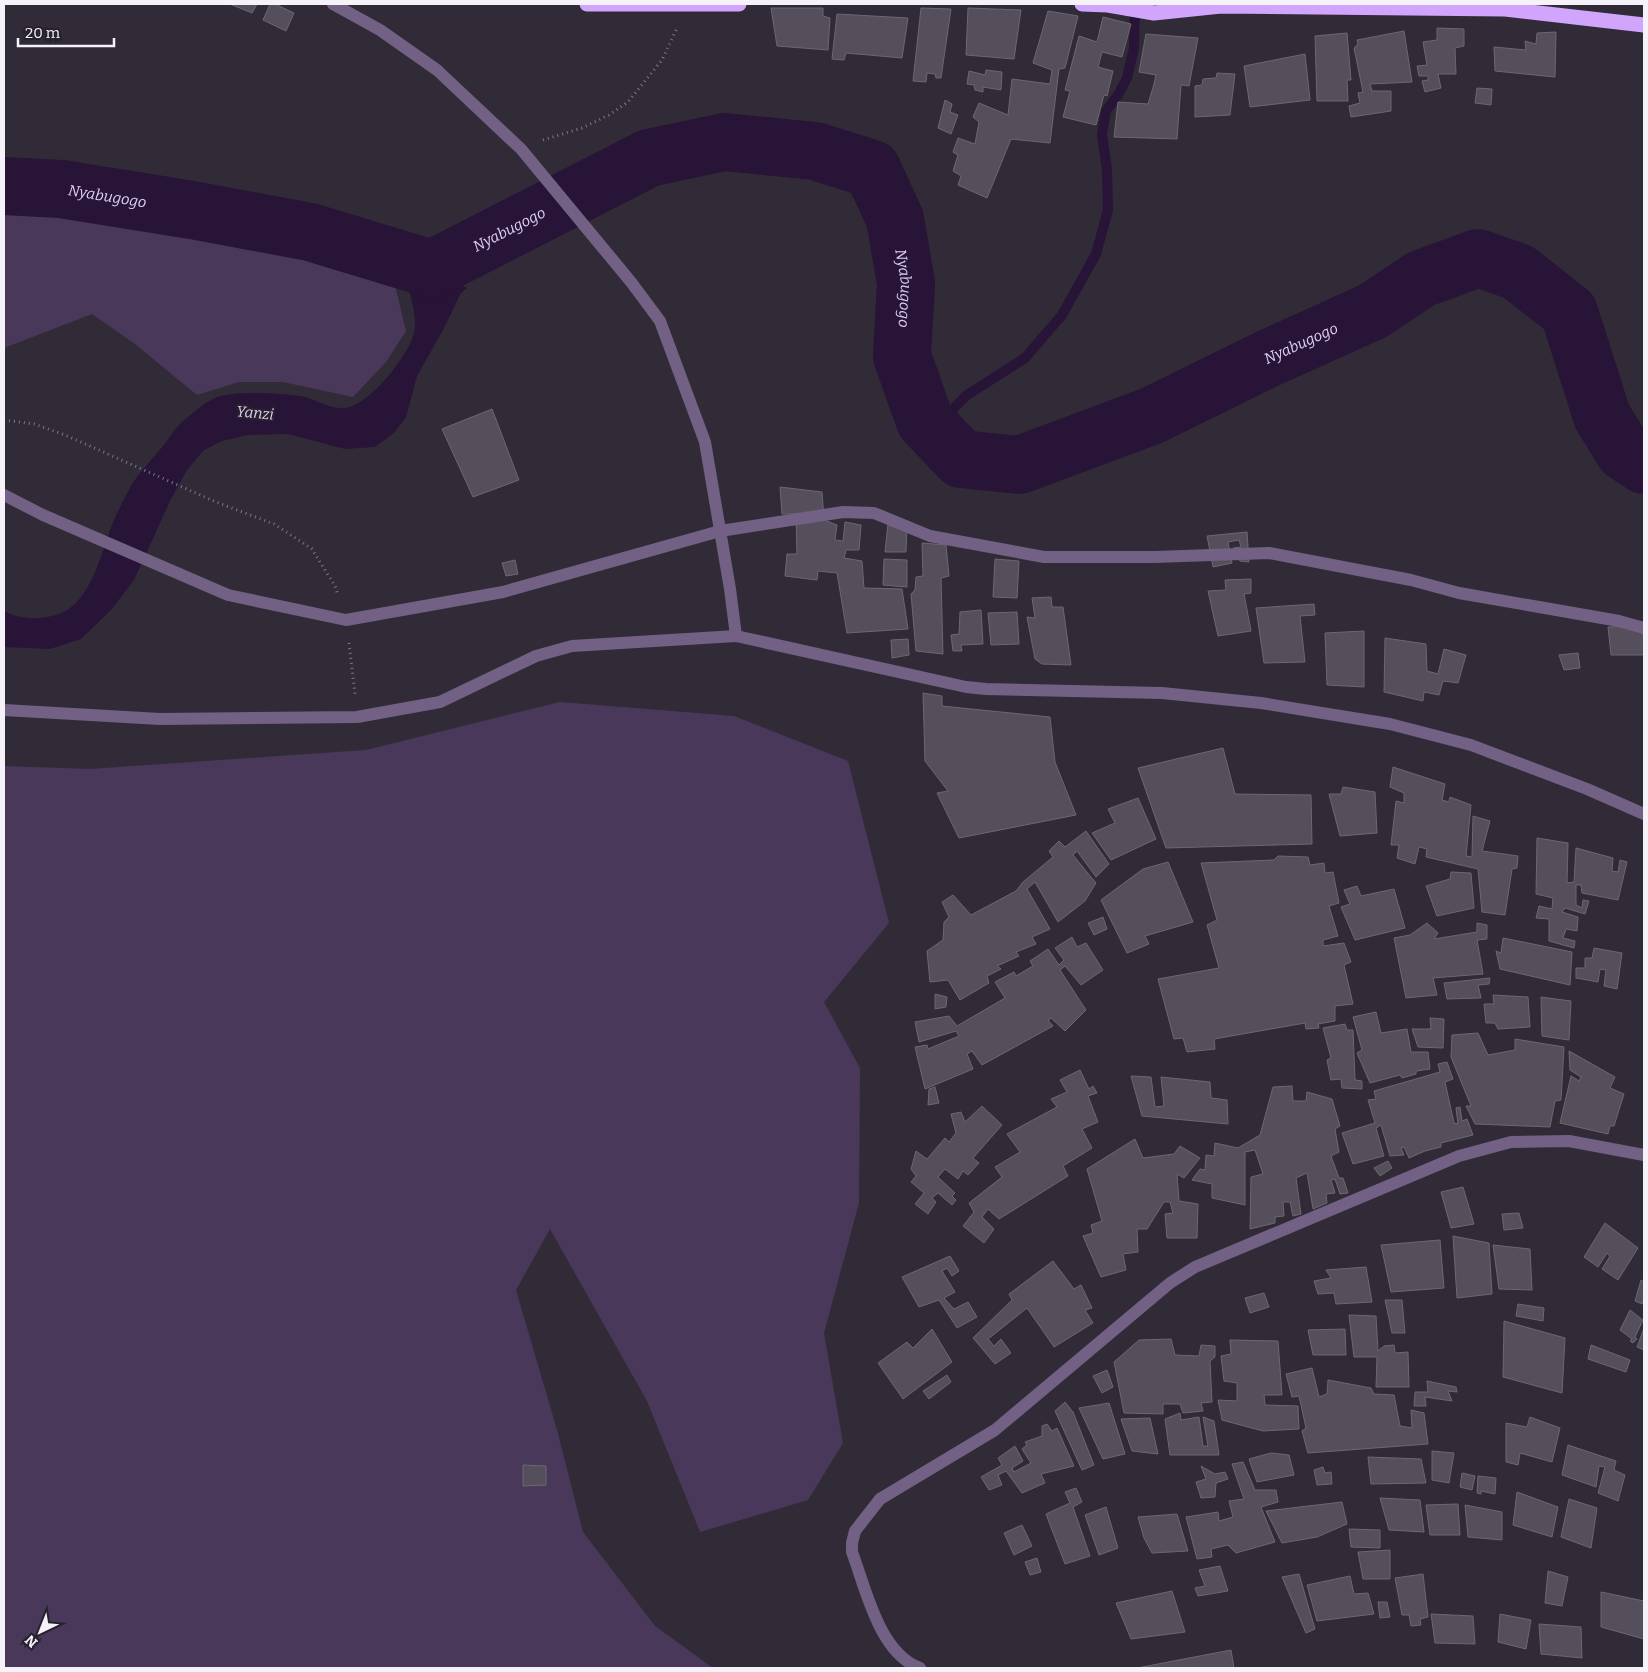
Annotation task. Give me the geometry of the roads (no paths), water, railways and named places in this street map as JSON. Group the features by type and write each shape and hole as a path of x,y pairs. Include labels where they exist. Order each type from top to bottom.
{"highway":[{"path":"587,4 739,4"},
{"path":"1082,4 1154,13 1221,6 1505,9 1644,25"}],"street":[{"path":"333,4 380,30 437,70 521,149 606,251 660,321 704,442 736,636"},
{"path":"4,495 43,515 228,595 346,620 503,592 720,531 843,512 874,513 930,536 1044,557 1155,557 1269,553 1340,565 1411,580 1459,593 1619,621 1644,628"},
{"path":"4,710 160,719 357,717 440,702 536,656 572,646 736,636 966,687 1162,693 1261,703 1390,724 1471,745 1587,789 1644,814"},
{"path":"920,1668 913,1666 900,1655 887,1639 872,1611 852,1552 855,1531 880,1499 996,1430 1170,1283 1195,1267 1459,1156 1511,1142 1569,1141 1644,1156"}],"water":[{"name":"Yanzi","path":"432,269 467,288 461,293 417,376 406,417 394,433 375,447 345,449 288,434 247,435 222,441 204,450 187,470 171,499 134,580 111,610 81,639 50,649 4,647 4,611 22,617 40,618 66,611 76,603 84,593 96,570 113,522 133,482 178,425 207,403 223,395 246,393 273,393 305,397 340,408 355,405 365,399 387,378 411,342 415,327 412,300 407,281"}],"waterway":[{"path":"932,430 967,395 1025,358 1062,315 1096,254 1108,210 1107,170 1102,134 1106,111 1118,95 1127,78 1134,48 1135,5"},
{"name":"Nyabugogo","path":"4,186 61,189 192,210 310,232 432,269 649,158 724,142 815,151 872,169 895,219 906,283 902,356 925,421 961,459 1019,465 1151,416 1269,358 1373,311 1421,279 1478,258 1518,272 1569,312 1602,416 1624,452 1644,465"}]}
